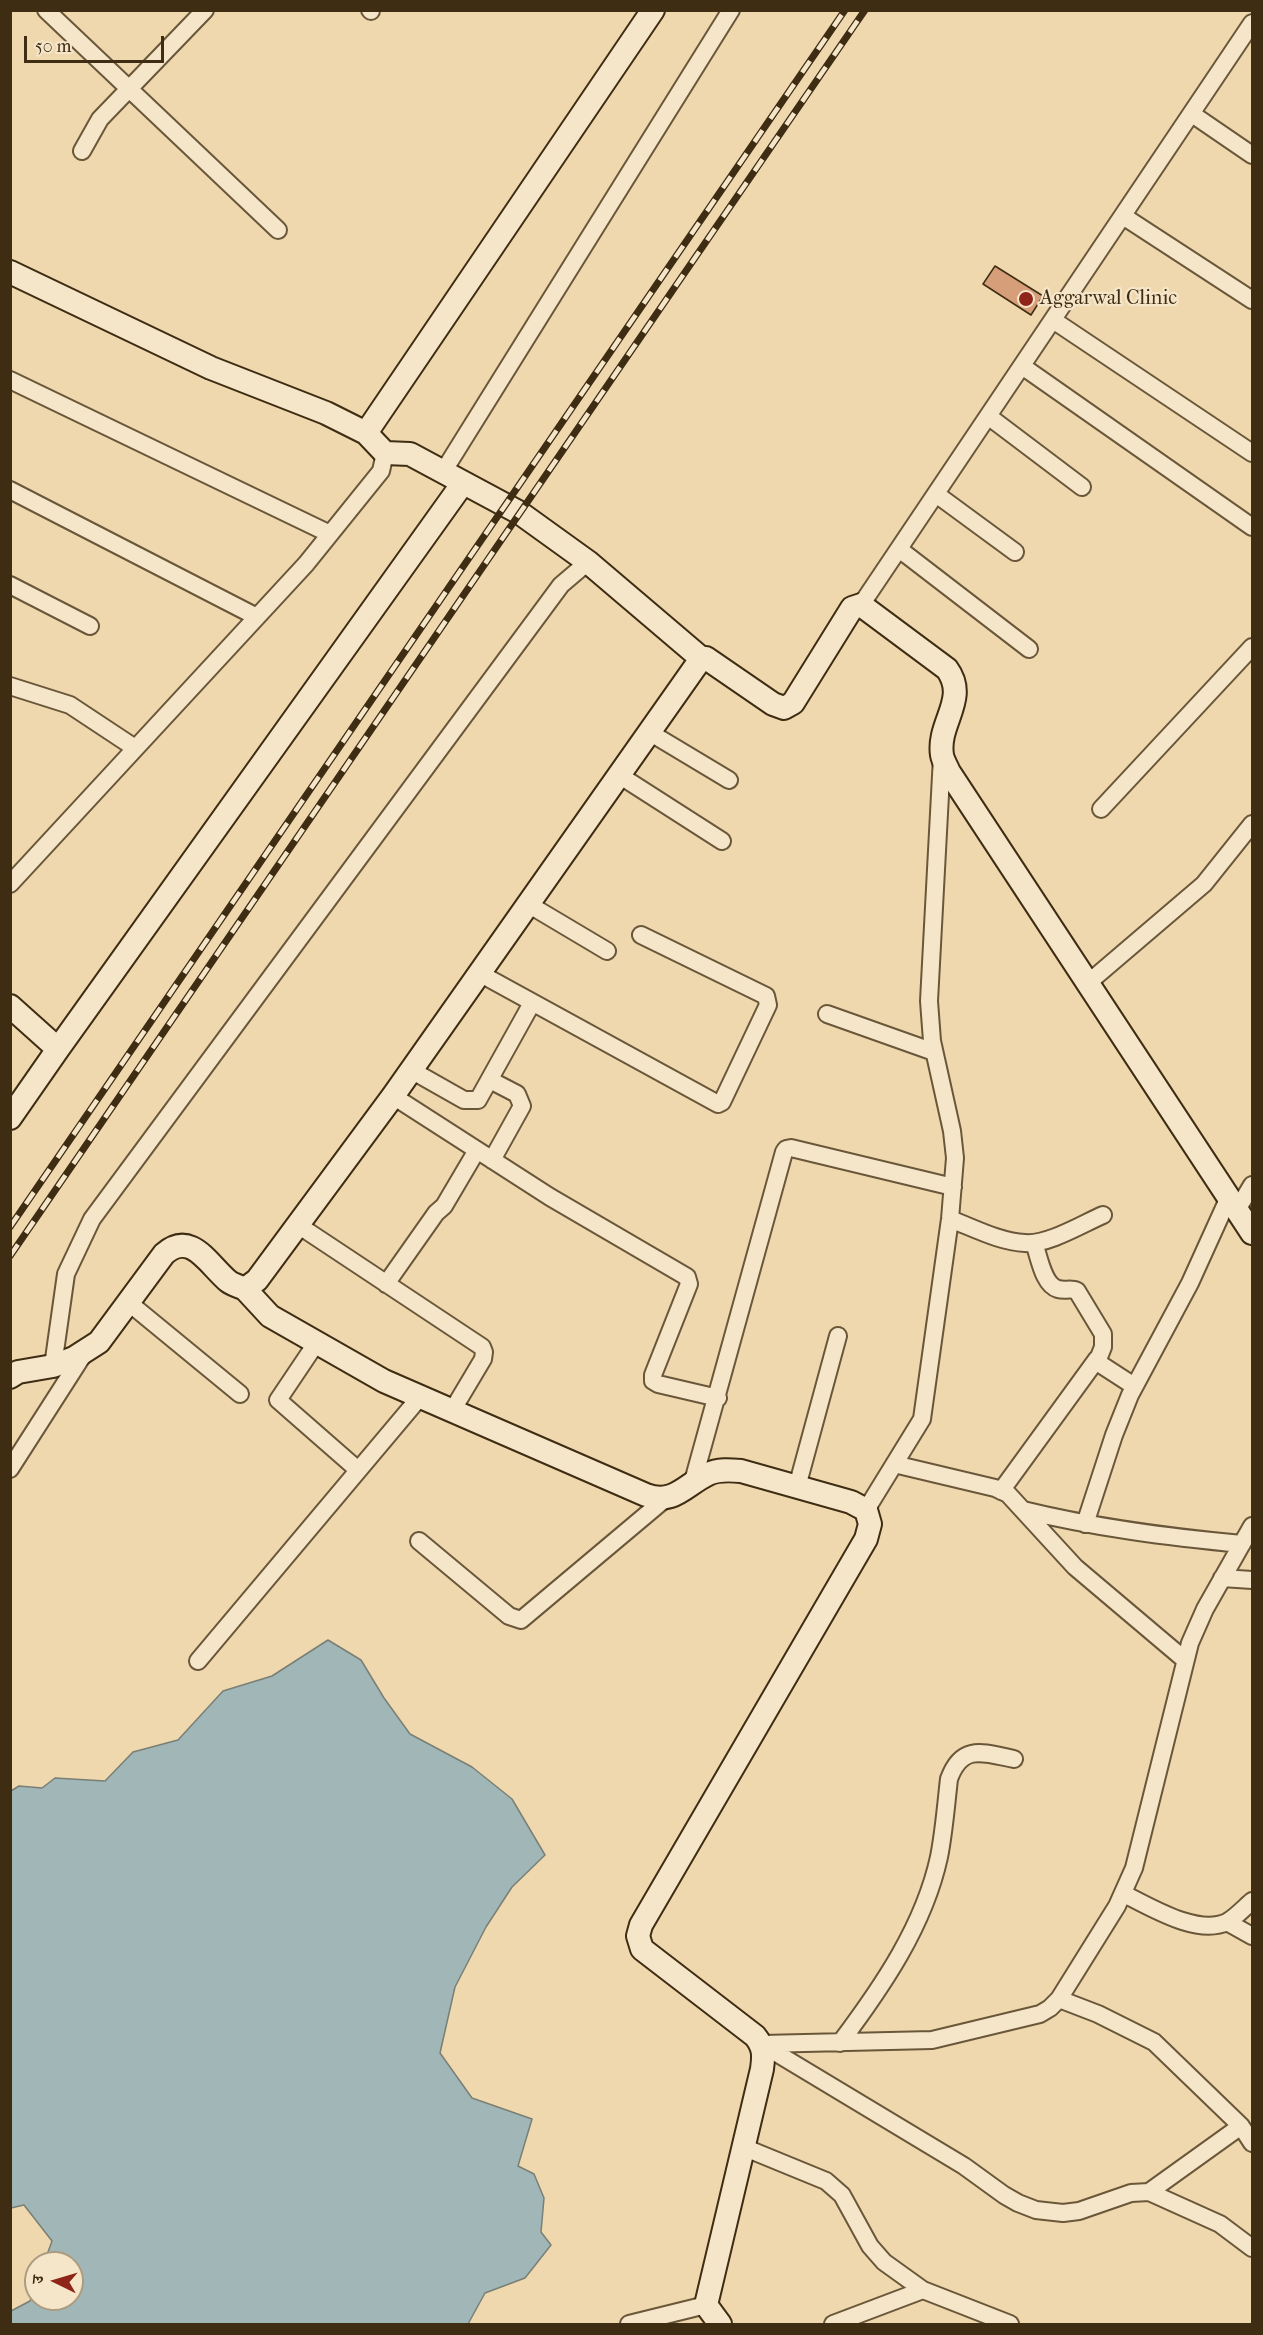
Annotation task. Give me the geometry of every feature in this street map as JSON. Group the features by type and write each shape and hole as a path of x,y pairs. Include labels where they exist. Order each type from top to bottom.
{"main road":[{"path":"366,433 652,10"},
{"path":"10,272 211,368 326,413 366,433 385,453 410,454 520,513 588,562 702,659 706,658 773,704 784,708 793,703 852,608 861,605 947,669 954,678 956,692 942,741 942,756 949,772 1252,1233"},
{"path":"10,1118 463,483"},
{"path":"245,1289 258,1280 393,1096 702,659"},
{"path":"10,1006 58,1049"},
{"path":"10,1377 18,1372 53,1366 85,1353 99,1342 164,1254 173,1246 182,1245 193,1248 230,1283 245,1289 270,1316 384,1381 646,1496 665,1499 707,1474 729,1470 741,1471 851,1502 866,1510 870,1524 866,1539 641,1925 638,1936 642,1949 755,2036 762,2044 764,2055 762,2070 706,2305 720,2325"}],"street":[{"path":"46,10 278,230"},
{"path":"82,150 100,119 205,10"},
{"path":"443,472 731,10"},
{"path":"861,605 1252,23"},
{"path":"1192,114 1252,155"},
{"path":"1123,216 1252,300"},
{"path":"1053,320 1252,453"},
{"path":"1022,366 1252,527"},
{"path":"10,380 330,534"},
{"path":"988,416 1082,487"},
{"path":"10,884 306,564 381,471 385,453"},
{"path":"10,490 257,617"},
{"path":"936,494 1015,552"},
{"path":"899,549 1029,649"},
{"path":"53,1366 66,1274 92,1219 561,585 588,562"},
{"path":"10,585 90,626"},
{"path":"1101,810 1252,647"},
{"path":"10,686 70,705 135,748"},
{"path":"649,732 729,780"},
{"path":"866,1510 917,1430 925,1407 950,1219 955,1158 952,1131 934,1052 930,1024 929,982 942,756"},
{"path":"619,775 722,841"},
{"path":"1088,983 1204,884 1252,824"},
{"path":"528,904 607,951"},
{"path":"479,973 718,1104 722,1101 768,1005 768,1000 766,996 641,935"},
{"path":"411,1070 464,1100 478,1100 532,1003"},
{"path":"827,1014 934,1052"},
{"path":"490,1080 517,1094 522,1106 492,1160"},
{"path":"393,1096 550,1197 687,1277 689,1284 653,1380 658,1384 718,1398"},
{"path":"692,1485 786,1149 791,1148 953,1187"},
{"path":"386,1284 436,1213 444,1206 477,1150"},
{"path":"1085,1524 1114,1436 1134,1386 1233,1204 1252,1185"},
{"path":"950,1219 1024,1244 1047,1240 1103,1215"},
{"path":"298,1225 484,1349 483,1359 452,1411"},
{"path":"1001,1491 1097,1359 1103,1347 1103,1334 1075,1289 1061,1290 1052,1287 1048,1282 1034,1243"},
{"path":"128,1302 240,1394"},
{"path":"797,1487 838,1336"},
{"path":"317,1342 279,1396 279,1403 358,1470"},
{"path":"10,1469 85,1353"},
{"path":"1097,1359 1100,1365 1134,1386"},
{"path":"198,1661 420,1397"},
{"path":"894,1464 1001,1491 1017,1501 1075,1567 1185,1660"},
{"path":"419,1541 508,1616 521,1620 665,1499"},
{"path":"1023,1510 1085,1524 1242,1544"},
{"path":"762,2044 932,2040 1040,2014 1059,1999 1124,1894 1134,1868 1185,1660 1199,1620 1252,1526"},
{"path":"1222,1578 1252,1580"},
{"path":"840,2043 875,1996 894,1965 921,1908 939,1858 949,1779 954,1767 961,1758 971,1753 1014,1760"},
{"path":"1124,1894 1173,1918 1211,1926 1227,1922 1252,1900"},
{"path":"1227,1922 1252,1936"},
{"path":"1059,1999 1098,2014 1154,2042 1241,2126 1252,2143"},
{"path":"762,2044 964,2166 1004,2195 1027,2206 1050,2212 1071,2212 1131,2193 1149,2192 1220,2224 1252,2248"},
{"path":"1149,2192 1241,2126"},
{"path":"743,2147 826,2181 835,2188 842,2195 876,2255 923,2290 1010,2325"},
{"path":"833,2325 923,2290"},
{"path":"629,2325 706,2305"}],"shaded area":[{"path":"328,1640 361,1660 384,1698 410,1734 472,1767 512,1799 545,1855 512,1887 486,1927 455,1987 440,2053 472,2098 532,2119 518,2166 534,2174 544,2198 541,2232 551,2245 525,2278 485,2293 468,2324 11,2324 11,2311 24,2304 24,2311 84,2311 84,2251 48,2251 52,2241 24,2205 11,2208 11,1791 19,1786 42,1788 55,1778 105,1781 133,1752 178,1740 223,1691 272,1676"}],"building":[{"path":"995,266 1043,296 1031,315 983,284"}],"railway":[{"path":"10,1227 845,10"},
{"path":"10,1256 865,10"}],"place":[{"name":"Aggarwal Clinic","path":"1026,299"}]}
